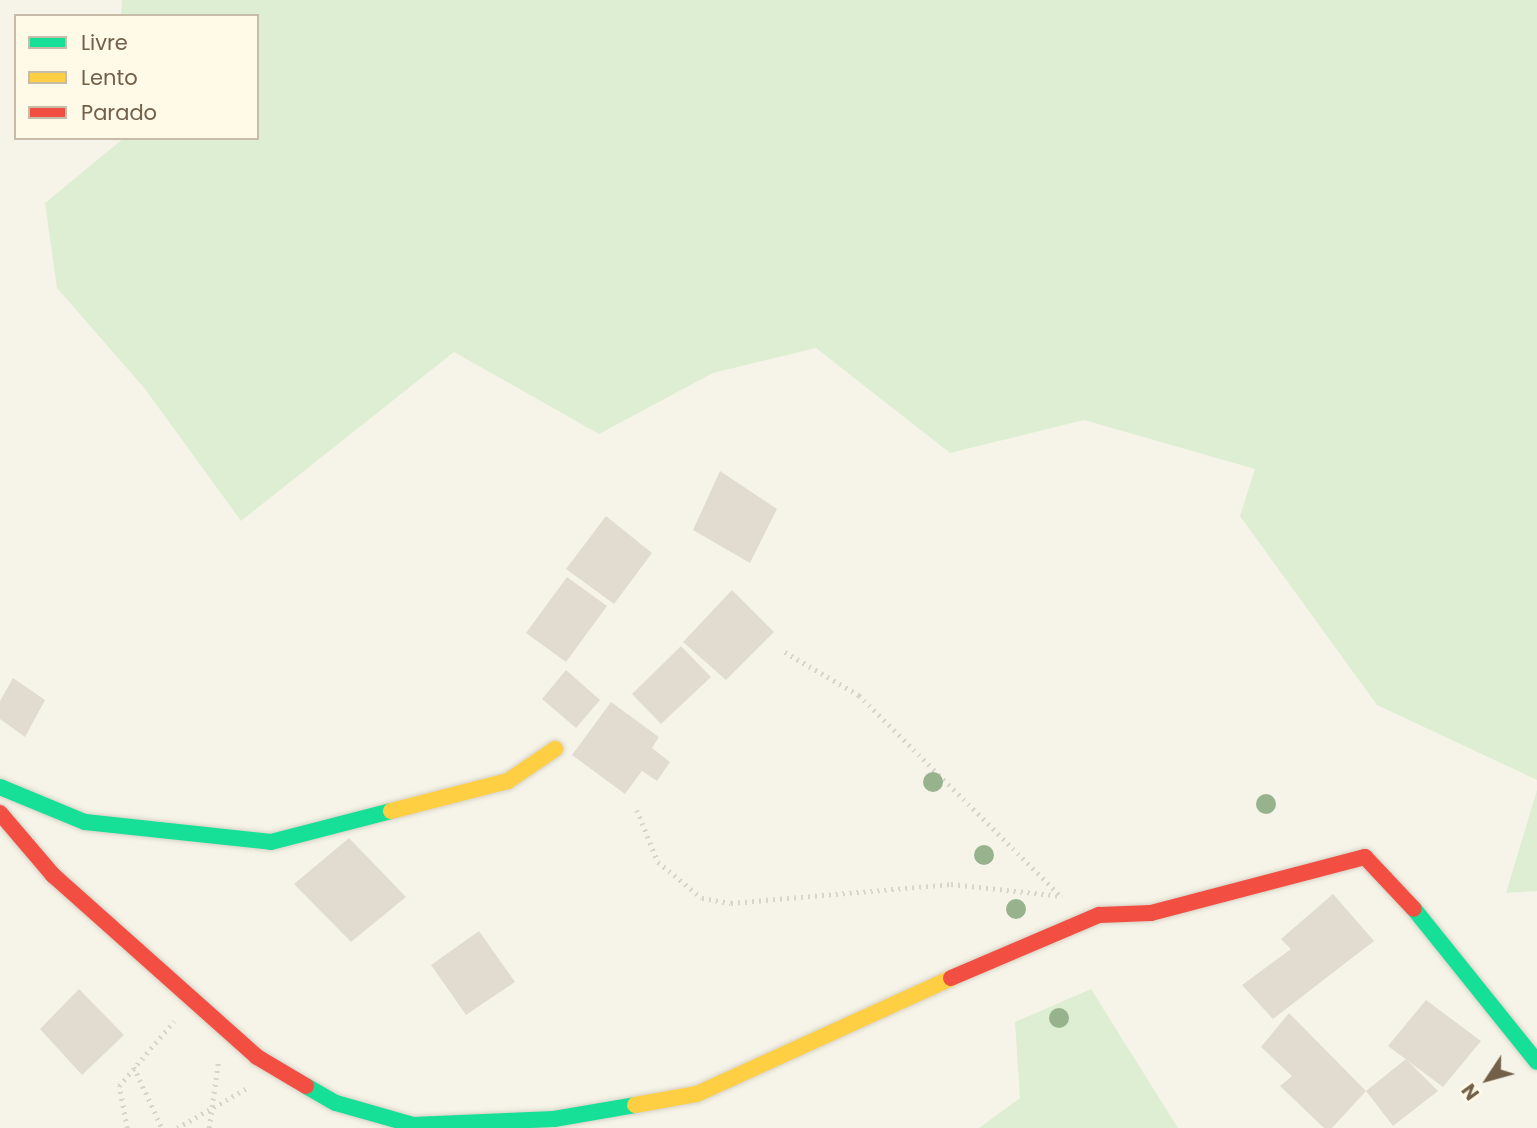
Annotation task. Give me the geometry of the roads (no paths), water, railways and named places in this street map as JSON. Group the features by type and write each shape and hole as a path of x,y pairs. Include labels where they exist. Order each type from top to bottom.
{"street":[{"path":"0,787 85,822 271,842 509,781 555,749"},
{"path":"0,813 53,874 225,1026 278,1069 337,1103 413,1125 554,1119 697,1094 820,1034 1099,915 1150,913 1365,857 1452,951 1537,1062"}]}
